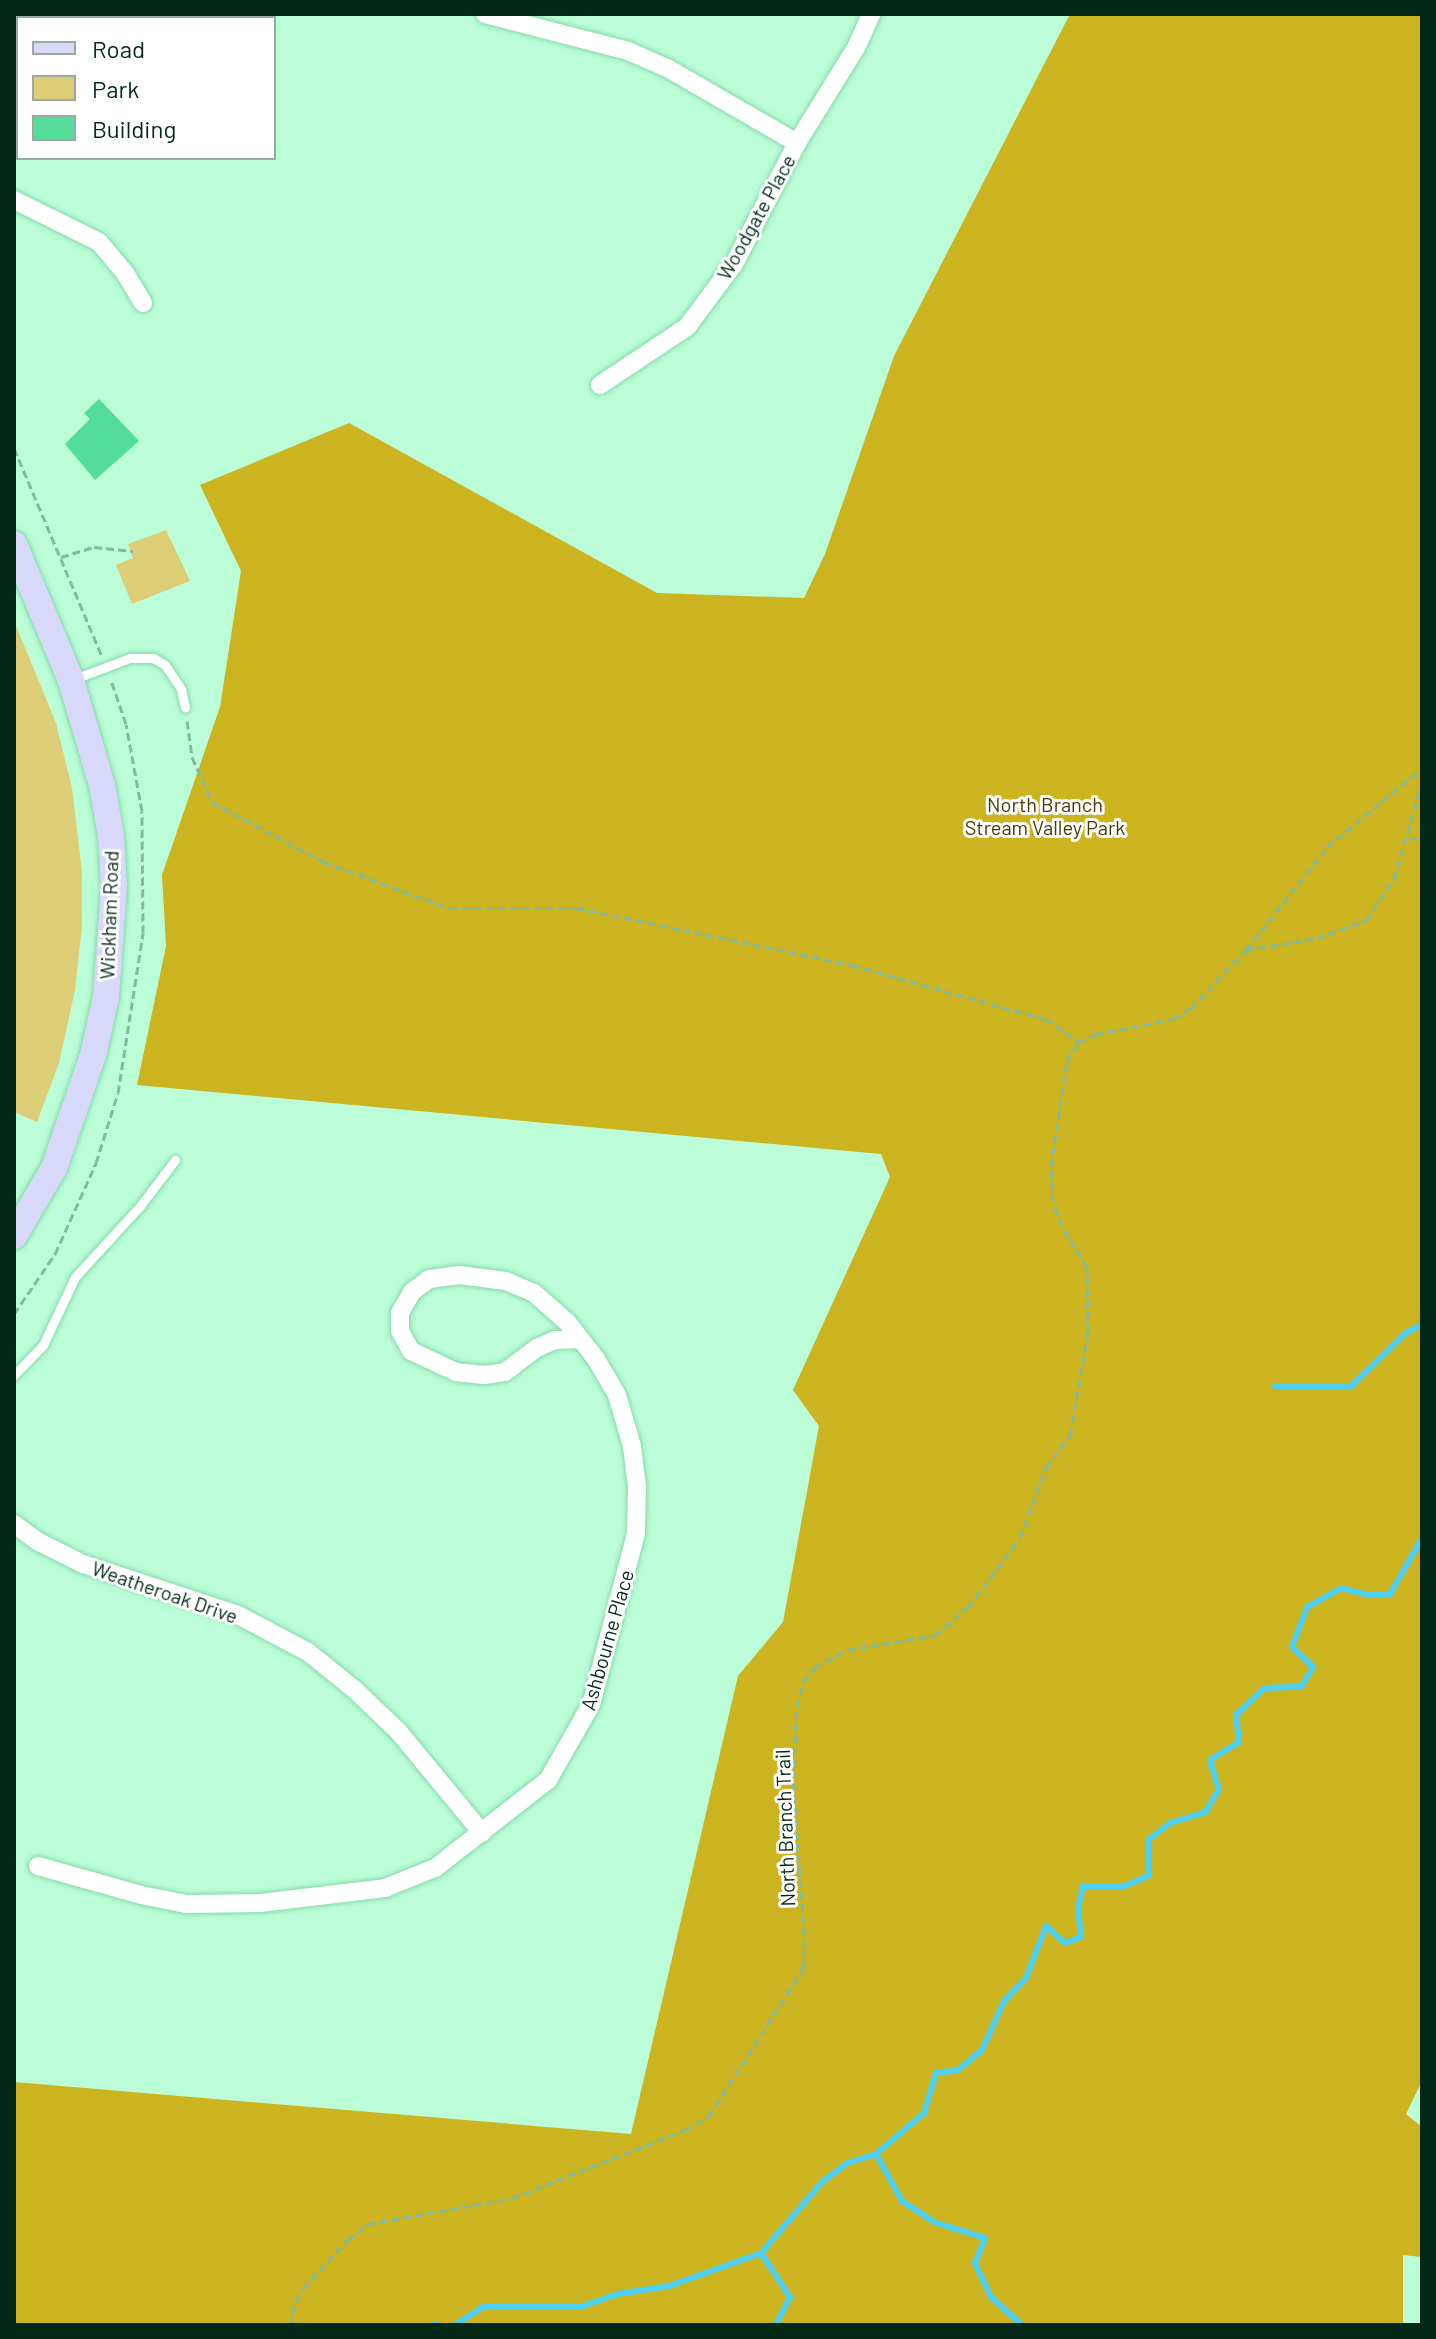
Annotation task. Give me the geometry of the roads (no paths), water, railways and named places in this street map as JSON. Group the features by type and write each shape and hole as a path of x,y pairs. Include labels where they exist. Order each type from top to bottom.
{"street":[{"path":"485,14 628,51 669,69 797,143"},
{"name":"Woodgate Place","path":"600,385 687,327 734,264 797,143 857,46 871,14"},
{"path":"14,200 99,242 125,273 143,303"},
{"name":"Wickham Road","path":"14,544 71,680 102,785 111,836 114,887 106,997 93,1055 54,1168 14,1236"},
{"name":"Ashbourne Place","path":"38,1866 141,1895 187,1904 274,1902 385,1888 435,1868 548,1780 591,1705 628,1571 637,1503 632,1446 617,1395 580,1339 534,1293 506,1281 459,1275 429,1279 412,1292 400,1313 400,1331 411,1351 456,1372 484,1375 505,1372 537,1348 555,1340 580,1339"},
{"name":"Weatheroak Drive","path":"14,1524 39,1542 83,1564 238,1615 308,1652 354,1689 398,1731 482,1833"}],"lane":[{"path":"71,680 130,658 153,658 165,665 181,689 185,708"},
{"path":"14,1375 43,1345 75,1277 140,1206 175,1160"}],"waterway":[{"path":"1275,1386 1350,1387 1407,1332 1422,1325"},
{"path":"455,2325 483,2307 583,2306 617,2294 669,2286 761,2253 822,2182 847,2163 876,2154 924,2113 936,2073 958,2070 982,2050 1004,2001 1026,1978 1046,1926 1065,1943 1081,1937 1078,1908 1083,1886 1122,1887 1148,1876 1148,1840 1170,1823 1205,1812 1219,1790 1210,1760 1239,1742 1236,1715 1264,1688 1301,1687 1313,1667 1292,1647 1307,1607 1341,1588 1365,1594 1390,1594 1422,1538"},
{"path":"876,2154 902,2201 934,2222 985,2238 975,2263 991,2297 1022,2325"},
{"path":"761,2253 790,2297 776,2325"}],"park label":[{"name":"North Branch Stream Valley Park","path":"1045,816"}]}
